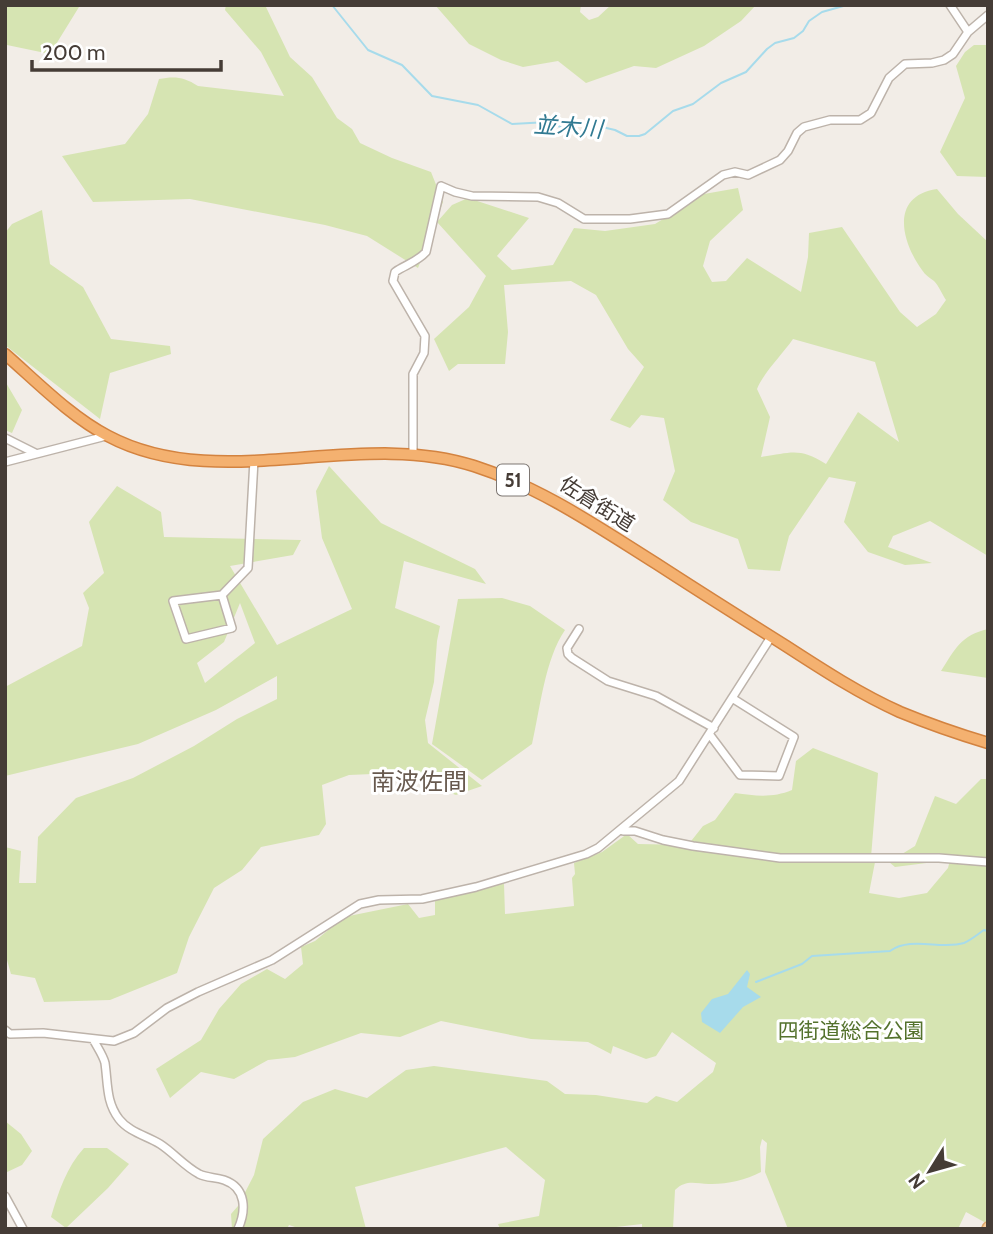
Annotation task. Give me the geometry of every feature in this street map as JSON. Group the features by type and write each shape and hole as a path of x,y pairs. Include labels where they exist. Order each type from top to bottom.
{"highway":[{"name":"佐倉街道","path":"5,354 106,436 136,449 169,457 254,460 356,453 413,454 472,465 542,493 869,697 929,723 988,743"}],"street":[{"path":"950,5 968,32"},
{"path":"413,454 414,374 424,353 425,336 393,281 395,272 419,260 426,252 442,186 472,196 538,197 558,203 584,219 630,219 668,214 723,175 735,172 748,175 780,160 797,133 804,127 830,120 860,120 871,113 889,78 905,64 944,60 953,54 968,32 988,15"},
{"path":"5,462 106,436"},
{"path":"5,438 35,453"},
{"path":"222,595 232,628 186,639 173,600 222,595 248,568 254,460"},
{"path":"579,629 567,648 572,658 608,681 656,696 712,731 740,775 779,776 794,737 732,698"},
{"path":"6,1032 114,1041 134,1033 167,1008 198,992 272,960 360,904 379,900 422,899 476,887 586,854 609,841 679,781 771,637"},
{"path":"622,829 663,841 780,858 939,858 988,862"},
{"path":"93,1039 104,1061 107,1092 117,1117 125,1125 162,1145 191,1170 206,1178 225,1180 237,1187 244,1205 244,1216 238,1229"},
{"path":"5,1196 23,1229"}],"green space":[{"path":"5,5 79,7 50,54 7,45"},
{"path":"226,5 265,5 290,57 312,77 337,118 352,129 360,143 431,172 443,202 418,268 367,236 325,225 190,199 93,202 62,156 125,144 148,114 159,79 179,78 198,86 284,96 261,52 225,10"},
{"path":"435,5 581,5 580,12 589,20 598,17 611,5 756,5 741,21 704,46 656,68 634,66 586,83 558,61 523,67 501,60 469,44"},
{"path":"974,45 988,45 988,177 957,176 940,152 965,98 956,66 965,52"},
{"path":"738,188 743,210 710,241 703,266 712,282 726,281 747,258 801,292 808,257 809,233 842,227 900,312 917,327 936,314 946,300 936,283 923,272 909,246 904,221 906,210 912,201 922,193 937,189 958,214 988,242 988,556 930,521 893,536 888,547 932,563 905,565 868,552 844,522 856,482 829,477 789,536 780,571 748,569 738,539 691,522 663,500 675,471 664,418 641,415 630,428 610,420 644,367 628,349 596,295 571,281 504,285 508,332 505,364 458,364 449,371 434,339 469,307 486,276 437,222 452,205 468,198 529,218 497,256 512,270 553,265 574,228 605,231 655,224 704,194","holes":["793,339 875,362 899,442 858,412 826,464 801,453 761,457 770,417 757,389"]},
{"path":"42,210 50,264 83,287 111,339 170,346 171,354 110,373 100,419 5,345 5,233 12,224"},
{"path":"5,381 22,410 12,433 5,430"},
{"path":"329,466 381,523 475,569 486,584 404,561 395,608 440,626 434,682 425,720 428,743 482,786 456,795 396,773 349,775 322,785 326,824 319,835 261,847 242,870 214,888 189,937 177,973 110,1000 44,1002 35,978 11,974 5,953 5,847 21,851 19,883 36,883 38,837 76,798 133,778 277,699 277,676 216,710 138,744 5,776 5,687 82,646 89,608 83,593 104,573 89,522 117,486 161,512 164,537 301,540 293,555 230,566 277,645 352,609 322,538 316,491","holes":["240,603 255,643 205,683 197,663 224,642"]},
{"path":"502,598 530,606 565,630 548,670 532,744 482,780 432,744 458,599"},
{"path":"988,629 988,678 941,671 965,639"},
{"name":"四街道総合公園","path":"813,748 878,773 871,857 876,857 869,893 899,898 927,893 948,868 950,860 895,867 889,862 915,846 935,796 956,804 981,779 988,779 986,1223 966,1212 958,1229 788,1229 765,1172 767,1143 762,1139 761,1172 731,1182 688,1183 675,1190 673,1229 642,1229 642,1224 599,1229 500,1229 498,1224 539,1216 545,1180 506,1147 355,1187 366,1229 301,1229 289,1225 287,1229 232,1229 231,1214 254,1175 263,1139 303,1102 335,1089 367,1098 406,1070 434,1066 547,1081 565,1094 596,1095 647,1103 656,1096 677,1102 713,1072 716,1063 672,1032 656,1056 646,1059 613,1046 611,1054 588,1042 531,1039 441,1021 400,1037 361,1033 295,1057 268,1060 234,1079 201,1072 170,1098 156,1069 201,1040 219,1009 241,984 267,969 285,979 303,964 301,947 315,941 344,917 408,904 419,918 435,915 435,900 489,885 504,884 505,914 574,906 574,863 602,852 627,834 638,844 688,845 703,826 715,820 735,793 764,796 792,790 796,761"},
{"path":"5,1121 21,1134 32,1151 22,1165 5,1173"},
{"path":"84,1148 107,1148 129,1164 66,1228 51,1217 68,1171"}],"water":[{"path":"747,970 750,974 747,987 761,997 743,1007 720,1033 702,1022 701,1013 712,999 728,994"}],"waterway":[{"name":"並木川","path":"332,5 368,50 402,65 432,96 478,105 512,124 548,122 579,132 602,127 627,136 645,134 673,111 693,104 721,83 746,72 767,49 775,43 794,38 803,31 809,21 822,12 847,5"},
{"path":"756,982 802,964 812,956 890,951 907,944 955,945 967,942 984,930 987,931"}],"district":[{"name":"南波佐間","path":"419,782"}]}
